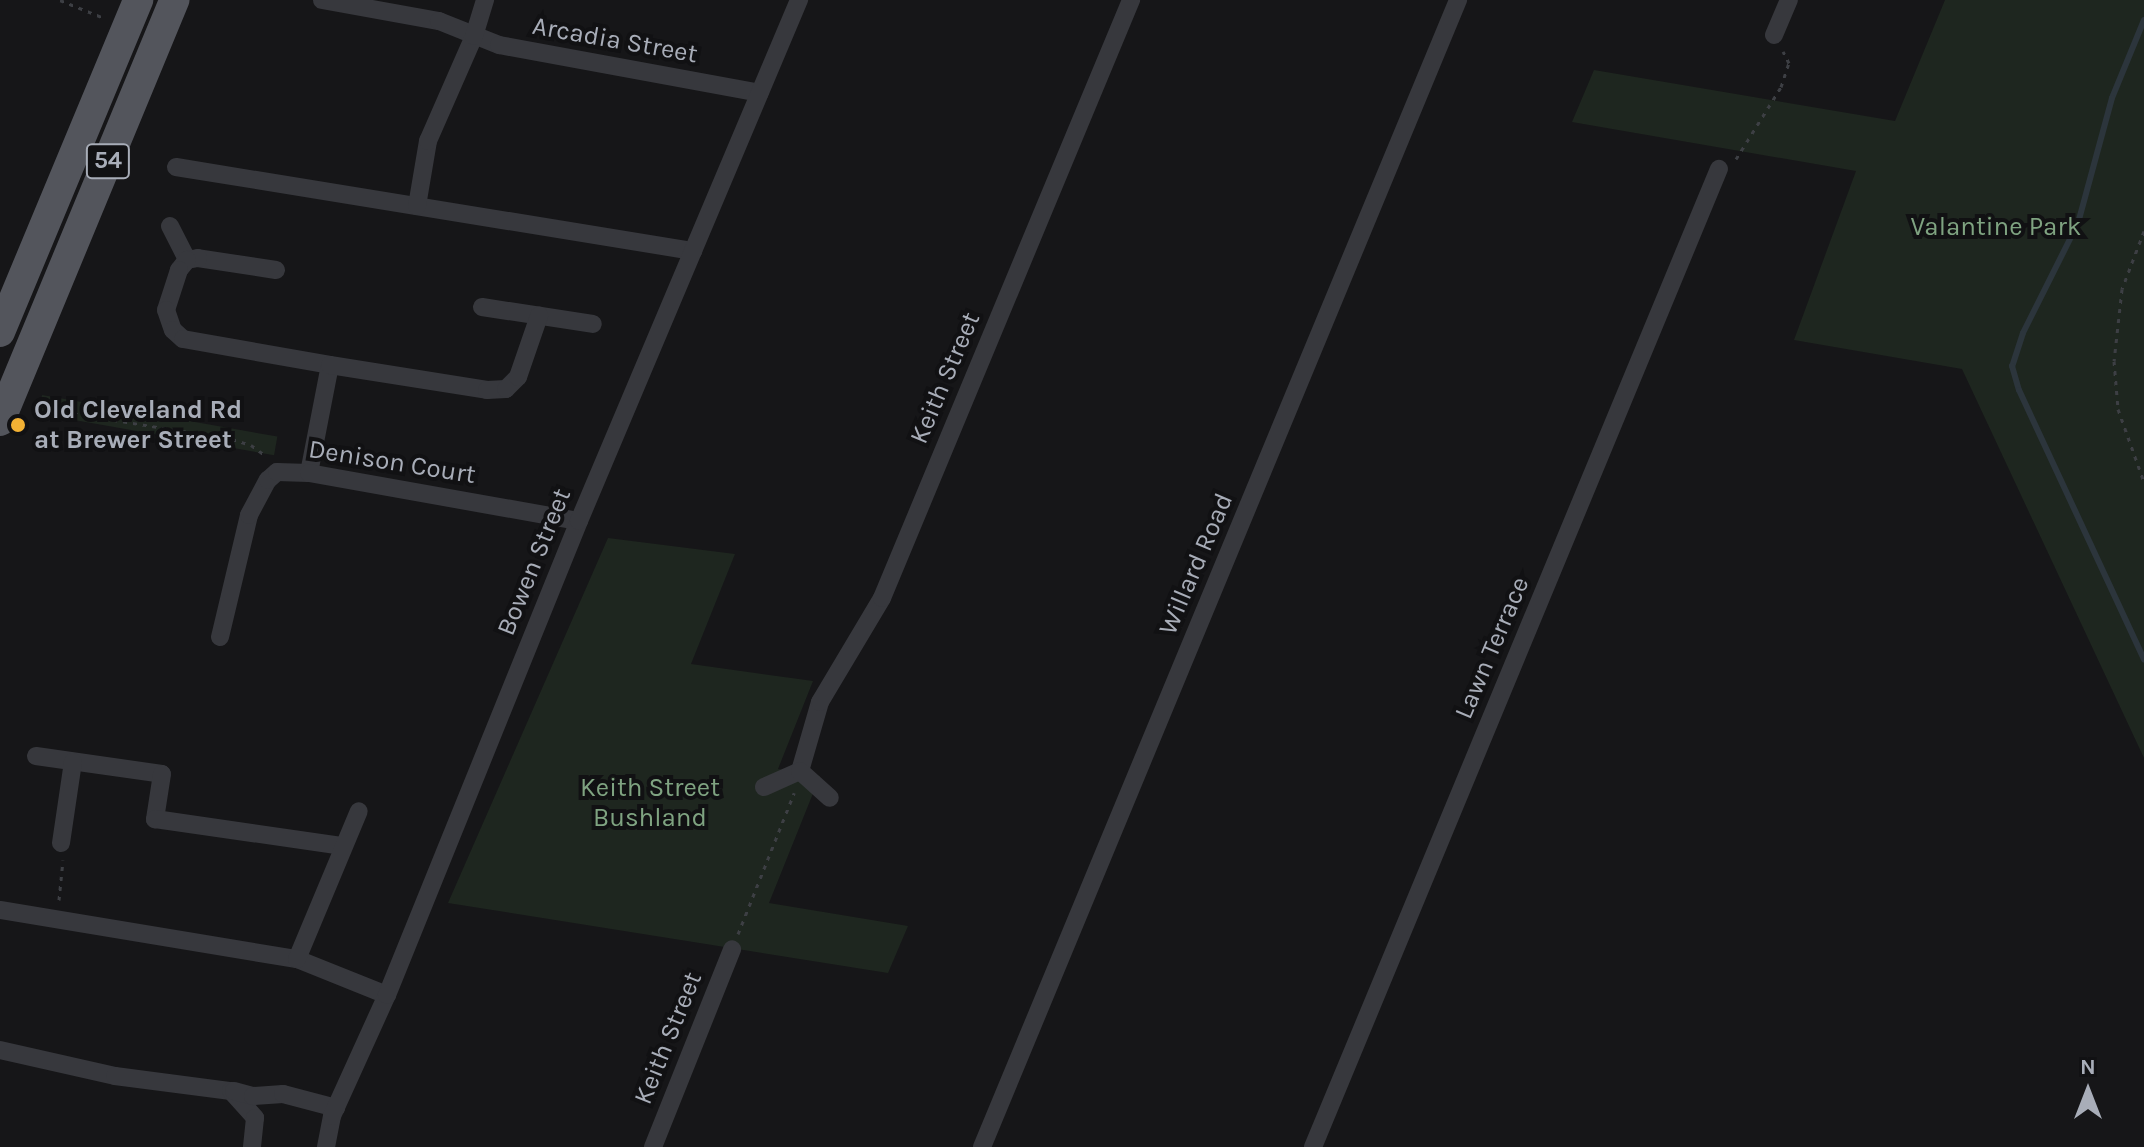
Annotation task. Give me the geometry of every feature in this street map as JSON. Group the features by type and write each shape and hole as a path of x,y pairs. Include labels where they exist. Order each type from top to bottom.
{"main road":[{"name":"54","path":"0,421 174,0"},
{"name":"54","path":"0,332 133,13"}],"street":[{"name":"Arcadia Street","path":"322,0 439,21 499,45 760,93"},
{"path":"417,206 437,116 474,36 485,0"},
{"name":"Bowen Street","path":"326,1147 334,1112 387,995 579,521 799,0"},
{"name":"Keith Street","path":"800,771 820,702 882,598 1131,0"},
{"name":"Willard Road","path":"982,1147 1458,0"},
{"path":"1774,35 1789,0"},
{"path":"176,167 693,251"},
{"name":"Lawn Terrace","path":"1313,1147 1719,169"},
{"path":"170,226 187,260"},
{"path":"276,270 198,258 187,260 179,270 166,310 173,330 183,339 487,390 506,389 518,377 539,316"},
{"path":"482,307 593,324"},
{"path":"309,473 330,365"},
{"name":"Denison Court","path":"220,637 249,515 268,480 277,472 309,473 579,521"},
{"path":"36,756 162,774 155,819 343,846"},
{"path":"61,843 73,762"},
{"path":"764,787 800,771 830,798"},
{"path":"297,959 359,811"},
{"path":"0,910 297,959 387,995"},
{"name":"Keith Street","path":"653,1147 732,949"},
{"path":"0,1050 115,1076 253,1096 283,1094 334,1112"},
{"path":"231,1091 255,1118"},
{"path":"252,1147 255,1118 262,1109 278,1104 334,1112"}],"path":[{"path":"60,0 133,13"},
{"path":"1719,169 1736,160 1781,87 1789,63 1774,35"},
{"path":"2144,231 2122,289 2114,361 2118,409 2144,482"},
{"path":"30,406 232,439 264,452 277,472"},
{"path":"732,949 793,799 800,771"},
{"path":"61,843 61,919"}],"green space":[{"name":"Valantine Park","path":"1945,0 2144,0 2144,758 1962,369 1794,340 1856,171 1572,122 1594,70 1895,121"},
{"path":"42,395 277,437 274,455 39,414"},
{"name":"Keith Street Bushland","path":"608,538 735,554 691,664 813,681 778,769 820,776 769,903 908,926 888,973 448,903"}],"waterway":[{"path":"2144,20 2112,98 2078,223 2023,333 2012,366 2019,390 2144,659"}],"place":[{"name":"Old Cleveland Rd at Brewer Street","path":"18,425"}]}
